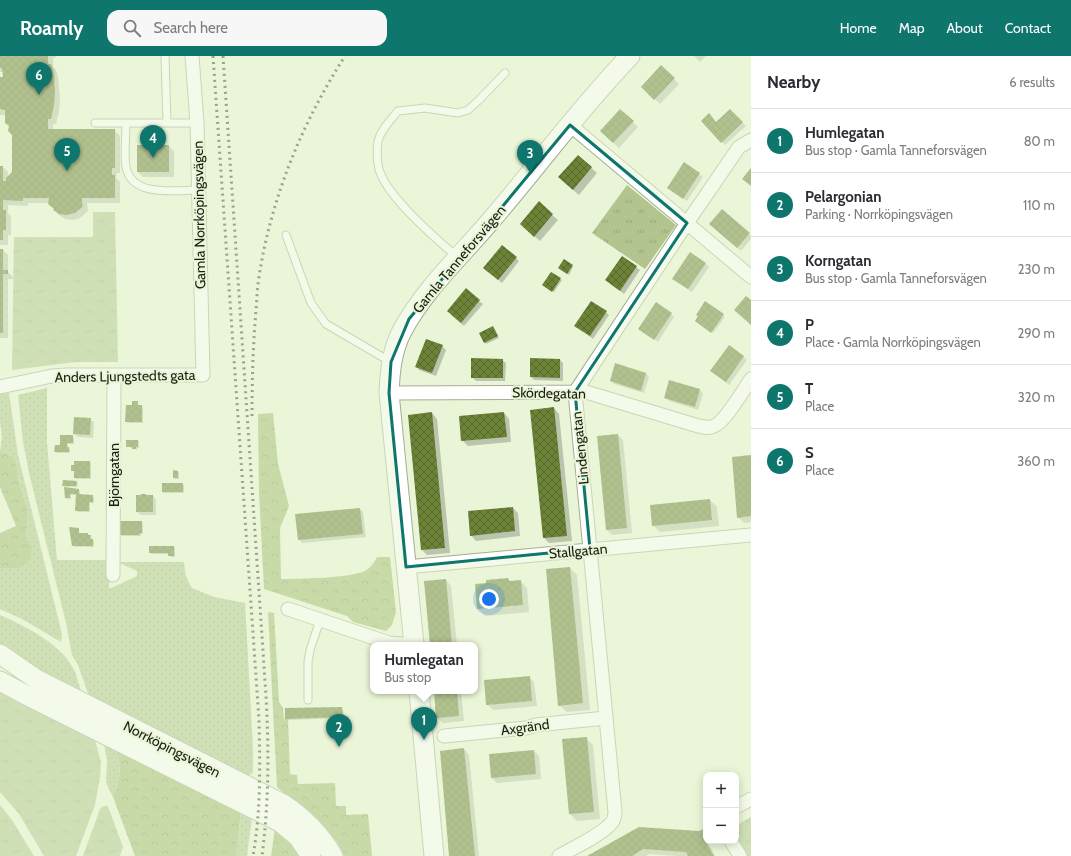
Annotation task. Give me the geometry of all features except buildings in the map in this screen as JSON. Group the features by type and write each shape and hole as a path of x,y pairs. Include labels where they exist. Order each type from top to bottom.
{"street":[{"name":"Gamla Norrköpingsvägen","path":"192,56 197,123 203,374"},
{"name":"Gamla Tanneforsvägen","path":"414,642 390,393 392,362 401,332 420,302 500,210 623,59"},
{"path":"570,125 751,277"},
{"name":"Lindengatan","path":"559,856 602,832 614,820 615,812 574,392 739,147 751,140"},
{"name":"Anders Ljungstedts gata","path":"0,387 52,376 67,375 203,374"},
{"name":"Björngatan","path":"113,575 114,375"},
{"name":"Skördegatan","path":"390,393 586,392 695,426 708,428 716,426 723,419 751,379"},
{"name":"Stallgatan","path":"406,567 751,535"},
{"path":"288,609 387,642"},
{"name":"Norrköpingsvägen","path":"0,654 36,679 283,804 312,826 333,856"},
{"name":"Norrköpingsvägen","path":"0,680 280,822 298,837 311,856"},
{"path":"419,694 434,856"},
{"name":"Axgränd","path":"444,736 526,728 536,724 606,718"},
{"path":"739,805 751,798"},
{"path":"733,844 740,856"}],"lane":[{"path":"165,56 167,123"},
{"path":"458,257 431,234 391,192 379,170 378,141 384,128 398,111 425,108 458,113 463,112 468,110 478,101 506,73"},
{"path":"95,123 197,123"},
{"path":"126,123 126,167 131,179 141,187 156,190 199,190"},
{"path":"286,235 311,304 326,324 392,362"},
{"path":"308,700 308,662 310,650 320,620"}],"highlighted area":[{"path":"570,125 687,223 575,392 590,549 406,567 389,393 391,362 409,319"}],"green space":[{"path":"627,185 676,225 645,269 592,233"},
{"path":"93,212 115,212 118,362 76,362 12,370 14,237 93,237"},
{"path":"47,388 47,442 57,560 106,560 110,562 109,589 137,576 137,571 117,562 184,562 186,577 192,588 214,597 245,603 253,748 253,773 246,777 117,751 120,774 118,785 113,797 106,783 107,761 104,744 78,665 72,655 66,623 29,473 23,442 18,395"},
{"path":"9,393 18,455 62,634 61,642 22,619 0,609 0,568 17,568 26,539 28,513 18,478 17,468 7,453 0,452 2,437 0,421 0,394"},
{"path":"273,413 278,464 289,506 280,528 281,579 324,578 358,573 369,568 377,557 390,557 396,612 392,625 386,631 353,622 347,616 264,589 259,493 258,414"},
{"path":"0,452 7,453 13,458 17,468 18,478 28,513 26,539 32,547 30,560 17,568 0,568 0,533 16,526 0,487"},
{"path":"268,612 274,613 279,702 283,708 284,719 288,719 290,774 297,775 298,784 335,783 336,806 346,806 346,815 368,814 372,856 344,856 337,842 318,822 277,787"},
{"path":"0,615 33,631 63,654 76,674 82,695 61,685 0,646"},
{"path":"0,690 95,740 101,762 100,777 95,805 76,856 44,856 19,814 0,792"},
{"path":"117,751 241,812 236,856 135,856 113,797 118,785 120,774"},
{"path":"0,805 12,820 34,856 0,856"},
{"path":"103,806 108,806 123,847 120,856 83,856 100,809"},
{"path":"241,812 252,817 247,856 236,856"},
{"path":"751,817 751,856 745,856 738,844 739,824"},
{"path":"275,829 290,842 302,856 271,856"}],"railway":[{"path":"213,56 259,720 259,805 253,856"},
{"path":"223,56 268,736 268,776 262,856"},
{"path":"252,416 253,350 258,285 264,248 271,219 290,162 302,135 329,81 345,56"}],"place":[{"name":"S","path":"39,95"},
{"name":"P","path":"153,158"},
{"name":"T","path":"67,171"},
{"name":"Korngatan","path":"530,173"},
{"name":"Humlegatan","path":"424,740"},
{"name":"Pelargonian","path":"339,747"}]}
